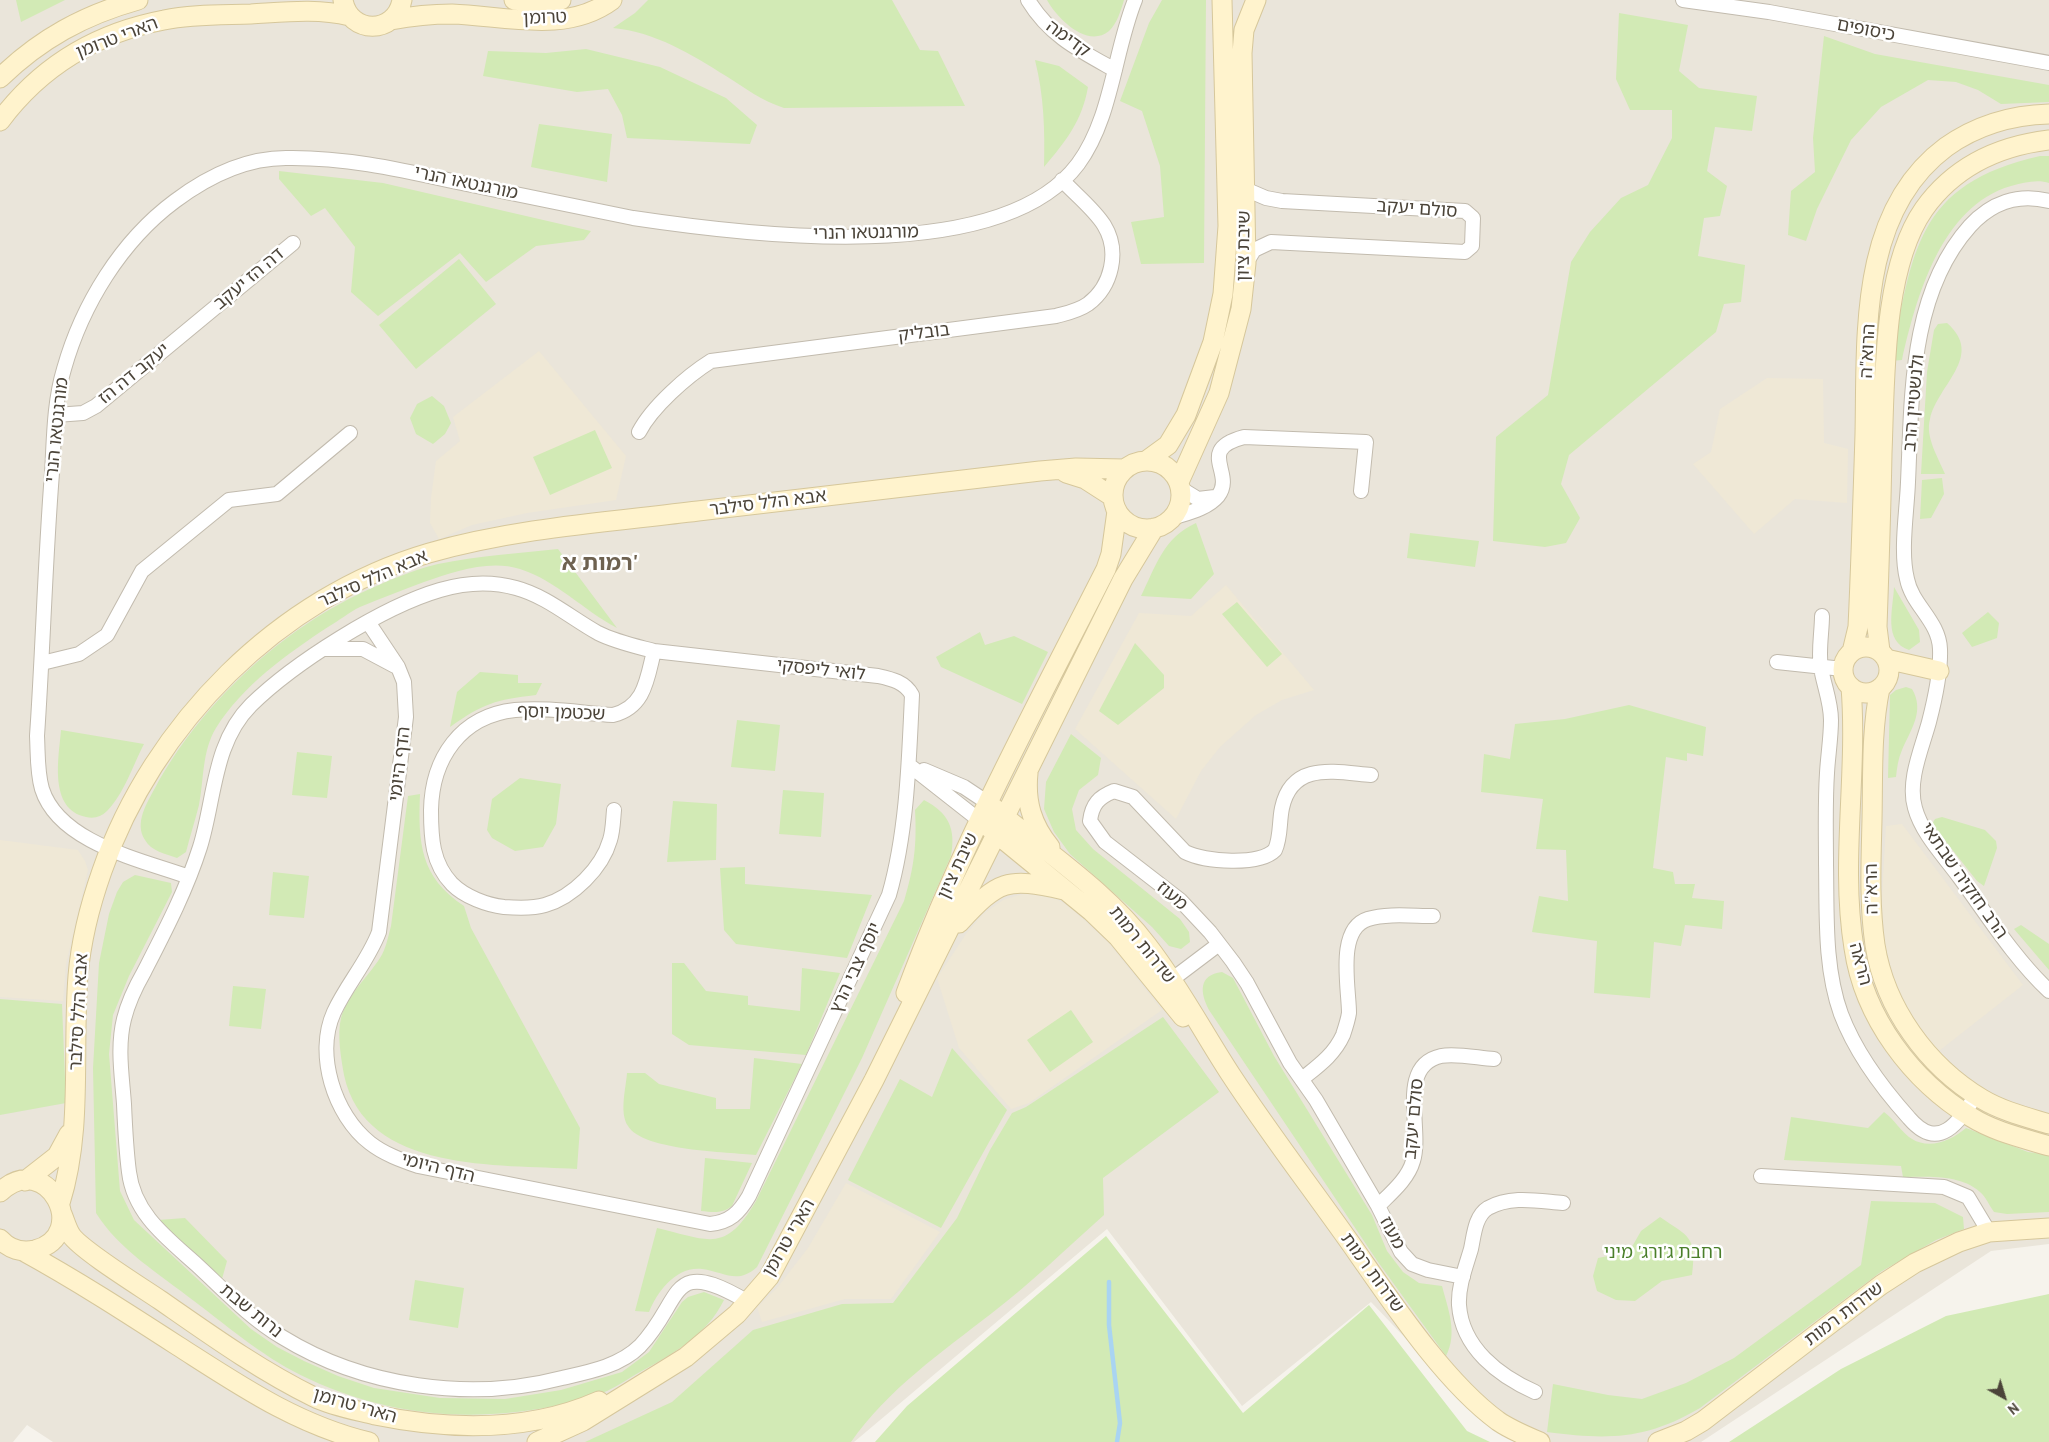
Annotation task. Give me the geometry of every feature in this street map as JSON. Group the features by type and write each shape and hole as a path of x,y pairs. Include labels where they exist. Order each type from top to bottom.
{"street":[{"name":"הארי טרומן","path":"0,78 38,44 77,21 138,0"},
{"path":"391,20 398,14 402,0"},
{"path":"514,0 539,3 561,0"},
{"name":"טרומן","path":"391,20 426,15 556,20 578,17 599,9 612,0"},
{"name":"קדימה","path":"1028,0 1048,28 1077,49 1115,70"},
{"name":"שיבת ציון","path":"1146,461 1168,444 1186,415 1213,342 1223,294 1228,226 1222,0"},
{"name":"שיבת ציון","path":"1180,485 1210,414 1228,364 1241,309 1246,263 1242,53 1244,30 1256,0"},
{"name":"כיסופים","path":"1683,0 1822,21 2049,63"},
{"name":"מורגנטאו הנרי","path":"189,877 111,849 72,830 58,817 42,791 38,772 37,736 48,516 56,415 63,370 89,304 122,253 159,212 183,194 225,171 253,162 283,158 337,159 375,165 650,221 724,230 874,236 923,233 966,225 1015,211 1047,192 1078,163 1087,148 1105,107 1135,2"},
{"name":"הארי טרומן","path":"0,121 20,95 54,65 88,44 133,28 164,20 196,16 319,11 347,8 357,23 370,27 379,27 391,20"},
{"name":"הרוא\"ה","path":"1852,652 1858,627 1867,350 1873,281 1884,235 1910,183 1934,158 1969,133 2015,117 2049,114"},
{"name":"הרוא\"ה","path":"1883,655 1877,627 1885,365 1892,304 1904,254 1923,211 1938,190 1956,176 1992,154 2023,144 2049,140"},
{"name":"בובליק","path":"639,432 646,418 698,370 711,361 1056,316 1073,312 1087,304 1098,295 1105,283 1112,265 1113,249 1109,234 1103,223 1062,180"},
{"name":"סולם יעקב","path":"1245,189 1266,198 1282,201 1465,211 1473,218 1474,228 1472,246 1464,252 1271,242 1254,250 1246,263"},
{"name":"ולנשטיין הרב","path":"1938,671 1940,652 1937,633 1909,586 1905,567 1912,398 1922,326 1934,288 1948,257 1975,221 1985,212 2004,202 2027,197 2049,201"},
{"name":"דה הז יעקב","path":"205,316 293,242"},
{"name":"יעקב דה הז","path":"56,415 83,413 96,406 205,316"},
{"path":"42,663 79,654 108,635 142,571 229,500 237,497 277,494 350,433"},
{"path":"1218,496 1208,500 1198,499 1180,485 1166,466 1146,461 1135,463 1125,469 1118,477 1115,504 1132,526 1143,528 1154,528 1172,518 1203,507 1218,496 1221,490 1218,460 1220,449 1228,441 1244,437 1366,442 1361,491"},
{"name":"אבא הלל סילבר","path":"23,1251 39,1249 53,1239 59,1230 69,1165 75,1106 78,977 81,951 93,899 111,849 131,804 186,721 229,673 273,634 316,603 391,567 428,553 522,534 1040,471 1076,468 1125,469"},
{"name":"אבא הלל סילבר","path":"1040,471 1057,472 1085,479 1115,504"},
{"path":"1172,518 1179,504 1180,485"},
{"name":"שיבת ציון","path":"874,1080 931,924 979,820 1106,569 1111,554 1115,504"},
{"path":"874,1080 1123,579 1154,528"},
{"path":"189,877 201,844 224,746 233,727 250,706 280,680 322,649 368,622 439,590 488,583 518,588 546,601 600,634 623,644 654,651"},
{"path":"1822,616 1821,667 1827,689 1831,718 1827,773 1828,949 1842,1015 1867,1061 1894,1101 1913,1123 1924,1131 1937,1134 1947,1132 1965,1113 1976,1095"},
{"name":"הדף היומי","path":"368,622 398,667 404,682 406,717 379,932 368,956 333,1013 329,1027 327,1047 334,1090 345,1116 358,1133 381,1151 418,1166 710,1224 720,1223 733,1218 742,1208 766,1160"},
{"path":"1869,647 1883,655 1938,671 1884,683 1869,692 1851,687 1847,682 1843,669 1844,662 1852,652 1869,647"},
{"path":"322,649 363,649 398,667"},
{"name":"לואי ליפסקי","path":"654,651 878,676 897,681 909,688 912,695 909,765"},
{"name":"שכטמן יוסף","path":"614,810 610,840 595,869 562,898 545,906 518,908 494,906 471,897 454,885 441,870 434,855 431,836 431,795 435,775 445,754 462,733 487,718 515,710 613,715 627,712 640,697 654,651"},
{"path":"1883,655 1888,665 1884,683"},
{"path":"1777,662 1843,669"},
{"name":"הרב חזקיה שבתאי","path":"1938,671 1933,707 1915,774 1913,799 1921,822 1930,837 2026,967 2049,991"},
{"name":"הרא''ה","path":"1884,683 1875,721 1871,864 1872,924 1878,961 1894,1004 1914,1038 1937,1064 1976,1095 2011,1113 2049,1124"},
{"name":"הראה","path":"1851,687 1854,722 1850,900 1853,941 1858,967 1875,1013 1897,1050 1922,1080 1965,1113 2003,1132 2049,1146"},
{"path":"909,765 964,787 988,803 1000,825"},
{"path":"909,765 979,820 1000,825"},
{"name":"יוסף צבי הרץ","path":"766,1160 888,895 900,855 909,765"},
{"path":"1029,767 1028,804 1034,823 1067,868"},
{"name":"מעוז","path":"1371,775 1317,772 1305,775 1294,783 1286,795 1275,850 1269,856 1261,859 1208,860 1194,856 1186,852 1133,797 1125,792 1114,790 1096,801 1092,809 1090,821 1105,842 1180,900 1219,944 1248,983 1290,1062 1316,1100 1378,1206 1401,1252 1412,1264 1428,1270 1463,1277"},
{"name":"שדרות רמות","path":"1000,825 1067,868 1103,897 1131,925 1166,984 1392,1303 1437,1360 1464,1391 1485,1410 1518,1432 1540,1442"},
{"name":"שדרות רמות","path":"1000,825 1166,984"},
{"name":"נרות שבת","path":"189,877 175,912 139,980 124,1018 120,1054 131,1188 143,1213 258,1321 309,1352 342,1366 376,1377 441,1387 504,1389 559,1379 618,1362 640,1345 673,1294 693,1282 705,1280 716,1284 748,1302"},
{"path":"946,936 994,889 1011,884 1027,883 1067,891"},
{"path":"1302,1079 1328,1058 1343,1035 1349,1015 1346,962 1348,945 1355,927 1366,919 1378,917 1433,916"},
{"path":"1166,984 1219,944"},
{"name":"סולם יעקב","path":"1378,1206 1401,1181 1413,1162 1416,1148 1414,1085 1418,1071 1426,1062 1442,1056 1494,1059"},
{"name":"הארי טרומן","path":"537,1442 583,1421 670,1368 719,1331 748,1302 769,1277 785,1249 874,1080"},
{"name":"אבא הלל סילבר","path":"1,1189 25,1181 57,1156 69,1136 75,1106"},
{"path":"1761,1176 1944,1187 1968,1197 1989,1232"},
{"name":"הארי טרומן","path":"25,1181 46,1186 61,1209 72,1236 92,1253 219,1342 315,1398 359,1411 424,1424 457,1426 511,1423 584,1408 670,1368"},
{"path":"1534,1392 1513,1382 1497,1371 1483,1358 1474,1344 1462,1319 1459,1304 1463,1277 1478,1219 1487,1209 1502,1202 1525,1200 1563,1204"},
{"name":"שדרות רמות","path":"1658,1442 1686,1431 1703,1421 1881,1285 1915,1263 1959,1242 1989,1232 2049,1228"},
{"name":"הארי טרומן","path":"0,1239 7,1246 23,1251 82,1283 242,1387 298,1419 370,1442"}],"shaded area":[{"path":"0,0 2049,0 2049,1244 1991,1251 1701,1442 1517,1442 1493,1430 1371,1302 1242,1406 1107,1229 854,1442 53,1442 27,1425 13,1442 0,1442"},
{"path":"539,351 626,456 616,500 527,513 472,525 439,539 430,523 431,498 436,461 460,441 453,417"},
{"path":"1767,378 1823,379 1824,443 1848,449 1847,503 1795,499 1754,534 1693,464 1711,452 1720,409"},
{"path":"1226,585 1314,690 1282,700 1256,715 1220,747 1201,771 1176,819 1075,729 1139,613 1191,616"},
{"path":"1902,824 2023,985 1939,1051 1925,1038 1905,1003 1895,981 1884,943 1881,916 1886,826"},
{"path":"0,840 78,850 85,861 88,870 66,964 63,1001 0,997"},
{"path":"1026,893 1053,897 1070,907 1108,942 1162,1010 1029,1103 1011,1109 959,1048 937,978 966,934 983,914 1003,900"},
{"path":"846,1183 940,1232 891,1299 845,1299 762,1322 757,1307 777,1288 808,1248"}],"green space":[{"path":"16,0 65,0 21,22"},
{"path":"648,0 892,0 920,50 938,51 965,106 784,108 761,98 672,45 643,34 613,28 635,13"},
{"path":"1047,0 1124,0 1112,28 1100,36 1091,36 1082,34 1065,22"},
{"path":"1162,0 1206,0 1204,263 1141,264 1131,222 1164,217 1160,166 1142,111 1120,101 1149,23"},
{"path":"1619,13 1688,25 1679,71 1699,88 1757,96 1752,131 1715,127 1707,171 1727,186 1720,216 1704,218 1698,256 1745,265 1741,302 1724,304 1716,332 1569,455 1561,484 1580,518 1566,543 1545,547 1493,541 1496,437 1548,395 1571,262 1590,232 1621,198 1648,185 1672,138 1672,110 1630,110 1616,79"},
{"path":"1824,36 1875,54 2049,85 2049,102 2001,104 1978,90 1956,82 1928,80 1881,107 1851,140 1817,209 1806,241 1788,235 1791,191 1815,172 1813,138"},
{"path":"586,49 660,67 726,98 757,125 750,144 627,138 622,115 608,89 577,92 483,76 488,51 546,53"},
{"path":"1035,60 1059,66 1088,87 1082,110 1072,130 1044,167 1043,113"},
{"path":"539,124 612,134 607,182 531,167"},
{"path":"2040,156 2049,156 2049,183 2035,181 2011,186 1987,197 1966,213 1949,233 1935,257 1924,283 1915,309 1902,360 1891,361 1906,287 1915,256 1927,228 1944,204 1967,185 1999,168"},
{"path":"279,171 383,183 591,231 584,240 536,246 486,282 460,253 378,316 351,292 355,247 325,208 311,216 279,179"},
{"path":"459,259 496,304 416,369 379,325"},
{"path":"1947,323 1958,335 1962,347 1960,359 1956,370 1935,406 1929,426 1933,447 1945,474 1921,474 1927,372 1934,330 1938,324"},
{"path":"432,396 444,406 451,423 445,434 433,444 416,434 410,418 417,404"},
{"path":"595,430 612,468 550,495 533,457"},
{"path":"1942,478 1944,494 1931,518 1920,519 1922,480"},
{"path":"1196,523 1214,574 1191,599 1141,596 1156,564 1168,545 1185,529"},
{"path":"1410,533 1479,541 1475,567 1407,558"},
{"path":"558,549 617,628 558,588 533,574 508,566 496,565 459,571 424,582 360,607 282,659 252,684 227,712 216,728 208,746 199,805 186,852 177,858 159,852 145,840 141,827 143,813 173,758 194,729 243,675 271,650 300,629 330,609 361,593 418,570 438,564 468,559"},
{"path":"1894,587 1919,630 1920,642 1909,650 1901,646 1896,640 1891,624"},
{"path":"1237,602 1282,654 1267,667 1222,614"},
{"path":"1988,612 1999,623 1997,638 1972,647 1962,633"},
{"path":"980,632 985,645 1014,636 1048,652 1022,704 941,667 936,657"},
{"path":"1135,643 1164,675 1164,688 1118,725 1099,711"},
{"path":"480,672 518,675 518,683 542,683 536,695 490,704 450,727 457,692"},
{"path":"1906,687 1912,689 1916,697 1917,712 1913,727 1902,750 1896,777 1888,778 1890,695 1896,690"},
{"path":"1629,705 1706,727 1703,756 1687,753 1687,761 1666,757 1653,868 1673,872 1675,884 1695,884 1692,898 1724,901 1722,929 1685,925 1681,946 1654,942 1650,998 1594,993 1597,941 1532,932 1539,896 1568,901 1566,850 1536,849 1543,799 1481,792 1484,754 1510,759 1515,724 1565,719"},
{"path":"737,720 780,725 775,771 731,767"},
{"path":"61,730 144,744 118,796 107,811 100,816 89,818 74,812 66,804 61,793 58,767"},
{"path":"1071,734 1101,758 1098,775 1079,790 1072,809 1076,830 1093,849 1180,919 1189,932 1190,942 1181,949 1169,946 1152,927 1070,854 1054,832 1044,809 1046,782"},
{"path":"297,752 332,756 327,798 292,795"},
{"path":"520,778 561,784 556,824 543,847 515,851 492,838 487,830 492,799"},
{"path":"783,790 824,793 821,837 779,834"},
{"path":"420,794 421,843 430,871 449,895 464,906 471,928 580,1128 577,1169 475,1163 439,1157 407,1147 378,1131 357,1107 344,1075 339,1039 341,1018 348,1001 380,958 385,947 391,926 408,796"},
{"path":"924,800 939,810 949,823 952,838 951,856 862,1058 757,1267 750,1272 737,1276 702,1269 684,1272 676,1276 662,1289 649,1312 635,1311 657,1228 703,1239 725,1236 745,1218 756,1201 904,901 914,856 916,834 915,810"},
{"path":"673,801 717,804 716,860 667,862"},
{"path":"1942,817 1985,830 1996,841 1997,848 1984,886 1977,881 1932,824 1935,819"},
{"path":"745,867 745,884 872,895 847,958 736,944 724,930 720,868"},
{"path":"273,872 309,876 304,918 269,915"},
{"path":"135,875 171,883 172,892 129,976 113,1015 109,1054 120,1191 134,1220 251,1329 277,1347 304,1361 338,1376 374,1388 440,1398 505,1399 561,1390 622,1372 649,1352 682,1302 688,1297 704,1292 724,1300 717,1313 698,1334 677,1350 607,1391 581,1400 538,1409 479,1415 421,1412 364,1400 337,1391 279,1363 236,1333 128,1250 116,1239 96,1213 93,1068 99,963 109,914 117,892 123,882"},
{"path":"2021,925 2049,944 2049,970 2014,929"},
{"path":"672,963 684,963 706,991 748,996 748,1005 800,1011 802,968 840,973 806,1055 689,1045 672,1034"},
{"path":"1222,972 1233,978 1274,1056 1372,1215 1387,1251 1403,1272 1419,1283 1442,1286 1452,1330 1450,1347 1446,1356 1378,1262 1209,1010 1204,997 1203,986 1209,977"},
{"path":"233,986 266,989 261,1029 229,1026"},
{"path":"0,999 62,1004 66,1103 0,1115"},
{"path":"1071,1010 1093,1042 1050,1072 1027,1040"},
{"path":"1163,1017 1219,1092 1103,1178 1104,1215 1021,1290 935,1357 898,1389 865,1423 851,1442 585,1442 672,1402 753,1330 842,1304 893,1303 957,1218 990,1150 1012,1113 1026,1107"},
{"path":"952,1048 1007,1110 941,1228 848,1180 900,1079 932,1097"},
{"path":"754,1058 802,1064 756,1155 687,1149 650,1141 637,1134 625,1121 623,1107 627,1073 645,1073 659,1084 716,1098 716,1109 750,1109"},
{"path":"1884,1112 1908,1136 1926,1144 1948,1140 1966,1128 2028,1152 2049,1155 2049,1212 2007,1214 1994,1212 1982,1194 1972,1186 1953,1179 1903,1177 1901,1166 1784,1160 1791,1117 1868,1128"},
{"path":"705,1158 752,1163 732,1206 725,1210 717,1212 701,1211"},
{"path":"1871,1201 1935,1203 1963,1217 1964,1229 1936,1240 1882,1271 1700,1408 1680,1419 1644,1432 1626,1435 1589,1436 1547,1432 1553,1384 1608,1395 1642,1399 1686,1383 1734,1358 1861,1265"},
{"name":"רחבת ג'ורג' מיני","path":"1660,1217 1689,1239 1693,1252 1692,1275 1662,1281 1635,1301 1616,1300 1597,1291 1593,1276 1598,1258 1629,1252 1641,1231"},
{"path":"185,1218 227,1261 222,1279 158,1220"},
{"path":"1106,1236 1243,1413 1369,1305 1467,1431 1490,1442 875,1442 907,1406"},
{"path":"415,1280 464,1288 458,1328 409,1320"},
{"path":"2049,1294 2049,1442 1729,1442 1841,1369 1946,1316"}],"waterway":[{"path":"1109,1282 1109,1325 1120,1423 1117,1442"}],"district":[{"name":"רמות א'","path":"600,564"}]}
